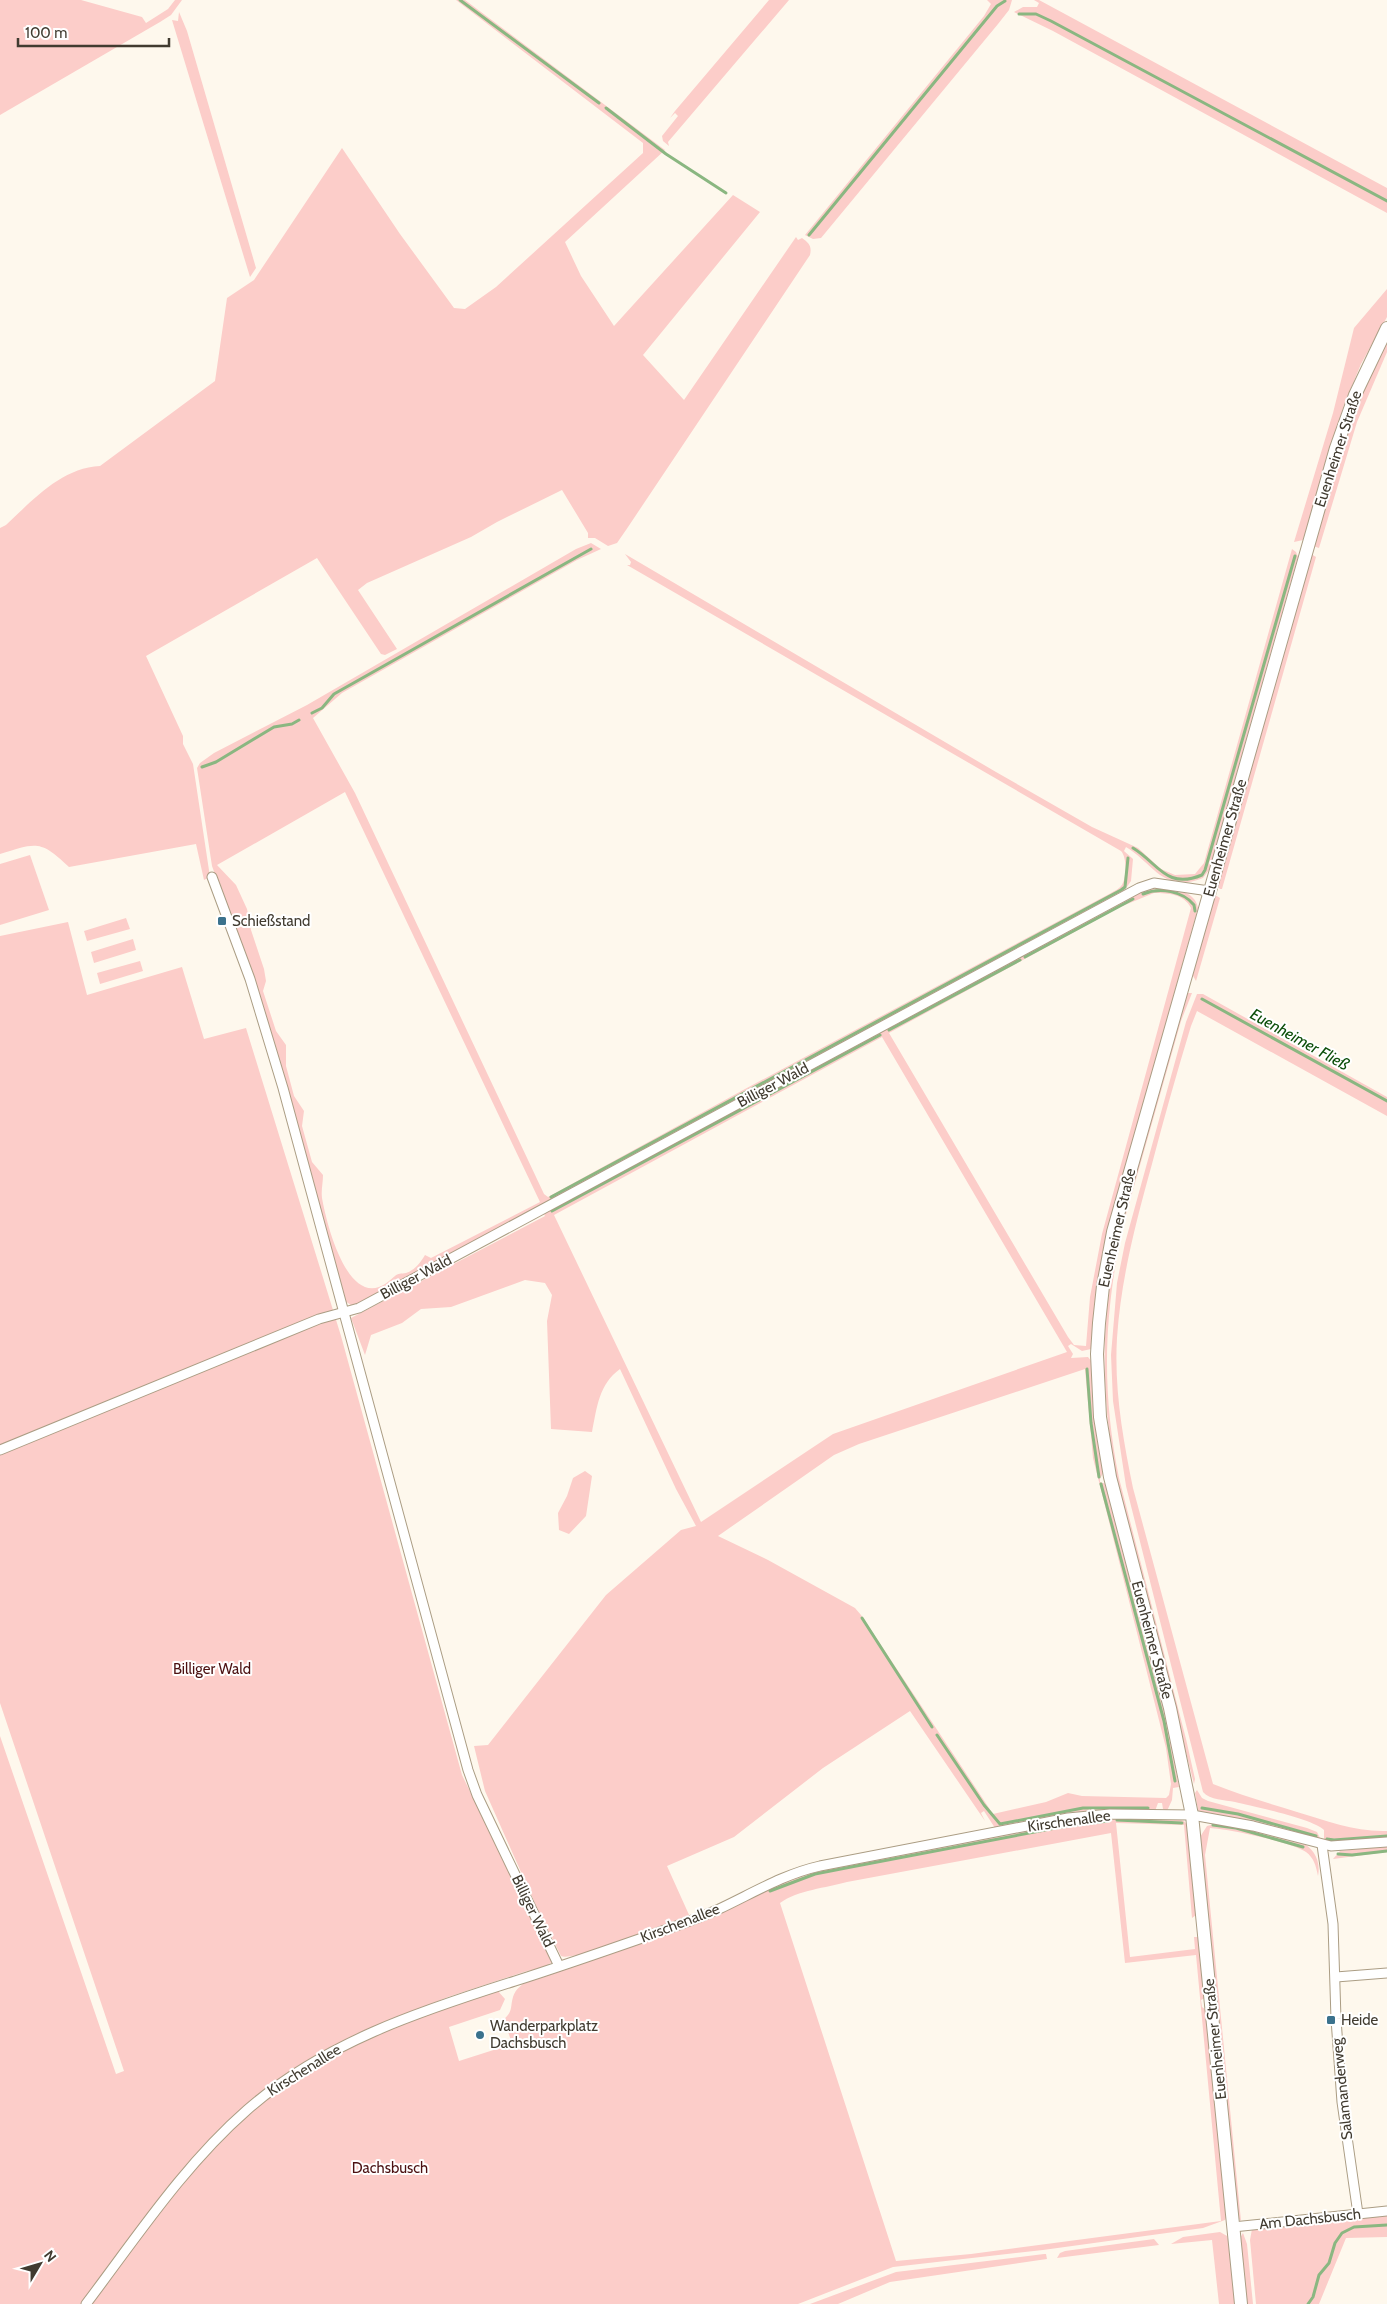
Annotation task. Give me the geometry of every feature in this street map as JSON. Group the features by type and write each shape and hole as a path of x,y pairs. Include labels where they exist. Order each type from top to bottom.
{"main road":[{"name":"Euenheimer Straße","path":"1241,2304 1192,1815 1170,1708 1109,1473 1100,1416 1097,1354 1103,1286 1113,1232 1209,891 1336,448 1354,395 1387,328"}],"street":[{"name":"Billiger Wald","path":"212,878 250,978 283,1088 342,1312 468,1770 477,1795 559,1966"},
{"name":"Billiger Wald","path":"0,1450 310,1323 359,1308 1126,895 1154,883 1209,891"},
{"name":"Kirschenallee","path":"86,2304 166,2198 212,2144 247,2110 280,2084 321,2057 438,2005 559,1966 699,1917 766,1884 810,1868 1091,1815 1192,1815 1253,1826 1322,1845 1353,1846 1387,1842"},
{"name":"Salamanderweg","path":"1322,1845 1333,1924 1336,2019 1342,2102 1358,2214"},
{"path":"1336,1977 1387,1973"},
{"name":"Am Dachsbusch","path":"1233,2227 1387,2211"}],"green space":[{"path":"0,0 81,0 142,17 146,23 168,9 175,0 182,0 171,15 160,22 0,115"},
{"path":"456,0 465,0 665,150 565,242 581,276 614,326 733,195 760,212 643,355 684,400 796,237 798,240 802,238 808,243 811,249 810,255 617,543 608,546 595,538 588,538 588,533 562,490 471,537 367,583 358,590 397,649 385,655 381,654 317,558 146,656 183,736 183,744 193,764 210,877 204,880 196,844 69,867 51,852 37,846 22,847 0,854 0,528 6,525 48,487 73,473 86,468 100,466 215,381 227,298 254,280 342,148 400,234 454,308 465,309 496,287 643,153 643,143"},
{"path":"769,0 789,0 668,142 669,146 663,141 662,136 678,116 675,113 670,118"},
{"path":"987,0 1012,0 1009,10 998,24 821,238 813,239 805,235 984,16 991,4"},
{"path":"1034,0 1039,0 1387,188 1387,213 1053,31 1014,12 1023,7 1037,7 1039,3"},
{"path":"179,12 187,31 256,268 250,277 172,20 178,21"},
{"path":"1387,289 1387,317 1361,364 1344,405 1303,540 1294,542 1333,413 1354,328"},
{"path":"1387,340 1387,352 1357,422 1319,548 1313,546 1339,455 1355,408"},
{"path":"591,543 601,549 577,560 342,693 313,718 355,793 544,1194 548,1197 1111,893 1121,886 1125,873 1125,863 1121,851 627,565 630,565 631,562 625,554 996,772 1092,827 1138,848 1161,869 1175,875 1195,874 1204,863 1292,549 1298,557 1209,870 1203,878 1189,882 1178,882 1168,879 1160,875 1126,847 1124,851 1133,859 1131,881 1124,891 357,1304 351,1305 345,1301 269,1026 212,866 197,768 200,763 214,753 307,705 576,549","holes":["345,792 540,1202 431,1258 425,1255 412,1270 397,1274 379,1287 367,1288 356,1281 339,1256 328,1223 322,1198 323,1175 312,1162 302,1126 304,1111 294,1096 286,1066 286,1045 276,1031 263,991 266,981 264,969 251,930 247,909 236,885 217,865"]},
{"path":"1311,554 1316,557 1222,889 1220,889 1217,886"},
{"path":"30,855 49,910 0,925 0,864"},
{"path":"1159,887 1183,892 1193,897 1198,908 1105,1241 1095,1300 1091,1349 1082,1351 1071,1344 1068,1346 1073,1354 1071,1358 1088,1357 1092,1362 1094,1415 1103,1473 1100,1482 1106,1484 1167,1722 1179,1787 1173,1788 1172,1800 1167,1811 1163,1809 1162,1803 1158,1803 1155,1811 1079,1812 995,1828 984,1811 981,1813 985,1821 910,1711 823,1768 734,1837 667,1866 690,1917 603,1948 570,1956 561,1956 537,1908 485,1791 474,1746 488,1745 606,1595 681,1530 696,1526 676,1489 620,1369 603,1389 592,1432 551,1429 547,1321 552,1295 545,1283 525,1280 451,1307 421,1309 402,1323 371,1335 365,1355 351,1318 545,1216 543,1212 1129,897","holes":["1154,893 1180,897 1191,908 1102,1234 1090,1297 1086,1346 1074,1345 889,1033 1120,907","882,1037 1067,1352 833,1434 701,1522 554,1215","1085,1369 1093,1458 1166,1748 1171,1784 1169,1795 1166,1798 1082,1796 1068,1793 1046,1802 993,1814 855,1608 768,1560 718,1536 834,1455 859,1444"]},
{"path":"1215,895 1220,898 1196,981 1192,974"},
{"path":"126,918 130,929 87,941 84,931"},
{"name":"Billiger Wald","path":"68,922 87,995 182,967 204,1039 246,1028 341,1336 462,1775 553,1961 544,1968 527,1971 448,1997 370,2029 341,2043 242,2110 82,2304 0,2304 0,1736 116,2074 124,2071 0,1703 0,936"},
{"path":"133,939 136,950 94,963 91,952"},
{"path":"140,961 143,971 100,984 97,973"},
{"path":"1188,993 1192,993 1181,1021 1123,1225 1112,1290 1107,1352 1107,1382 1113,1445 1119,1478 1186,1739 1195,1779 1194,1784 1115,1475 1110,1443 1105,1383 1108,1296 1119,1233"},
{"path":"1197,994 1203,994 1387,1097 1387,1116 1197,1011 1166,1112 1135,1229 1119,1316 1116,1357 1118,1395 1133,1488 1213,1784 1254,1799 1341,1825 1364,1830 1387,1831 1387,1839 1351,1843 1324,1841 1324,1830 1296,1817 1214,1798 1203,1792 1126,1486 1113,1401 1111,1355 1117,1283 1125,1243 1186,1022"},
{"path":"585,1471 592,1476 586,1516 569,1534 559,1530 558,1513 567,1496 573,1478"},
{"path":"1197,1790 1202,1798 1208,1801 1307,1828 1317,1832 1320,1838 1319,1840 1255,1822 1201,1813 1198,1810 1195,1793"},
{"name":"Dachsbusch","path":"1110,1818 1178,1819 1184,1821 1187,1825 1196,1915 1192,1918 1184,1825 1116,1823 1130,1957 1195,1949 1194,1937 1199,1937 1205,1998 1201,2000 1202,2007 1206,2010 1227,2215 1225,2220 1203,2228 1043,2250 893,2267 798,2304 90,2304 156,2216 228,2133 283,2086 333,2055 359,2042 414,2019 497,1990 505,1999 500,2010 449,2027 459,2061 512,2044 504,2019 510,2011 516,1992 529,1979 711,1918 778,1883 810,1872 1076,1820","holes":["1111,1833 1125,1963 1196,1955 1221,2221 971,2254 896,2261 780,1903 804,1892 847,1882"]},
{"path":"1222,1822 1301,1842 1313,1851 1319,1870 1318,1876 1311,1857 1299,1848 1260,1837 1210,1828 1205,1855 1241,2221 1238,2218 1200,1837 1207,1826"},
{"path":"1387,1846 1387,1852 1333,1859 1340,1851"},
{"path":"1387,2214 1387,2237 1346,2238 1319,2304 1256,2304 1250,2240 1252,2229"},
{"path":"1220,2232 1227,2236 1229,2242 1235,2304 1219,2304 1212,2240 1171,2244 1183,2237"},
{"path":"1243,2233 1247,2244 1253,2304 1247,2304 1240,2238"},
{"path":"1154,2239 1159,2245 1057,2258 1060,2253 1065,2251"},
{"path":"1046,2254 1047,2259 890,2282 838,2304 810,2304 896,2272"}],"waterway":[{"path":"460,0 599,103"},
{"path":"809,235 997,6 1005,1"},
{"path":"1019,14 1036,14 1051,21 1387,201"},
{"path":"606,108 666,154 726,193"},
{"path":"312,713 322,708 334,694 591,549"},
{"path":"1133,848 1163,873 1171,877 1190,879 1202,875 1205,870 1295,556"},
{"path":"202,767 216,762 274,727 292,724 299,720"},
{"path":"551,1197 1121,890 1125,887 1128,858"},
{"path":"1143,894 1157,891 1178,894 1189,900 1194,905 1195,911"},
{"path":"1025,957 1133,899"},
{"path":"889,1030 1020,960"},
{"name":"Euenheimer Fließ","path":"1202,999 1387,1101"},
{"path":"552,1211 880,1035"},
{"path":"1087,1369 1091,1423 1099,1477"},
{"path":"1101,1484 1164,1721 1175,1781"},
{"path":"862,1618 932,1727"},
{"path":"937,1735 984,1805 1000,1824 1083,1808 1148,1808"},
{"path":"1202,1808 1238,1814 1316,1836"},
{"path":"1117,1820 1182,1823"},
{"path":"770,1891 815,1874 1066,1826 1108,1821"},
{"path":"1213,1825 1236,1828 1303,1847"},
{"path":"1327,1839 1387,1836"},
{"path":"1338,1854 1352,1855 1387,1851"},
{"path":"1308,2304 1313,2297 1319,2275 1329,2263 1335,2243 1342,2233 1354,2227 1387,2225"}],"place":[{"name":"Schießstand","path":"222,921"},
{"name":"Heide","path":"1331,2020"},
{"name":"Wanderparkplatz Dachsbusch","path":"480,2035"}]}
